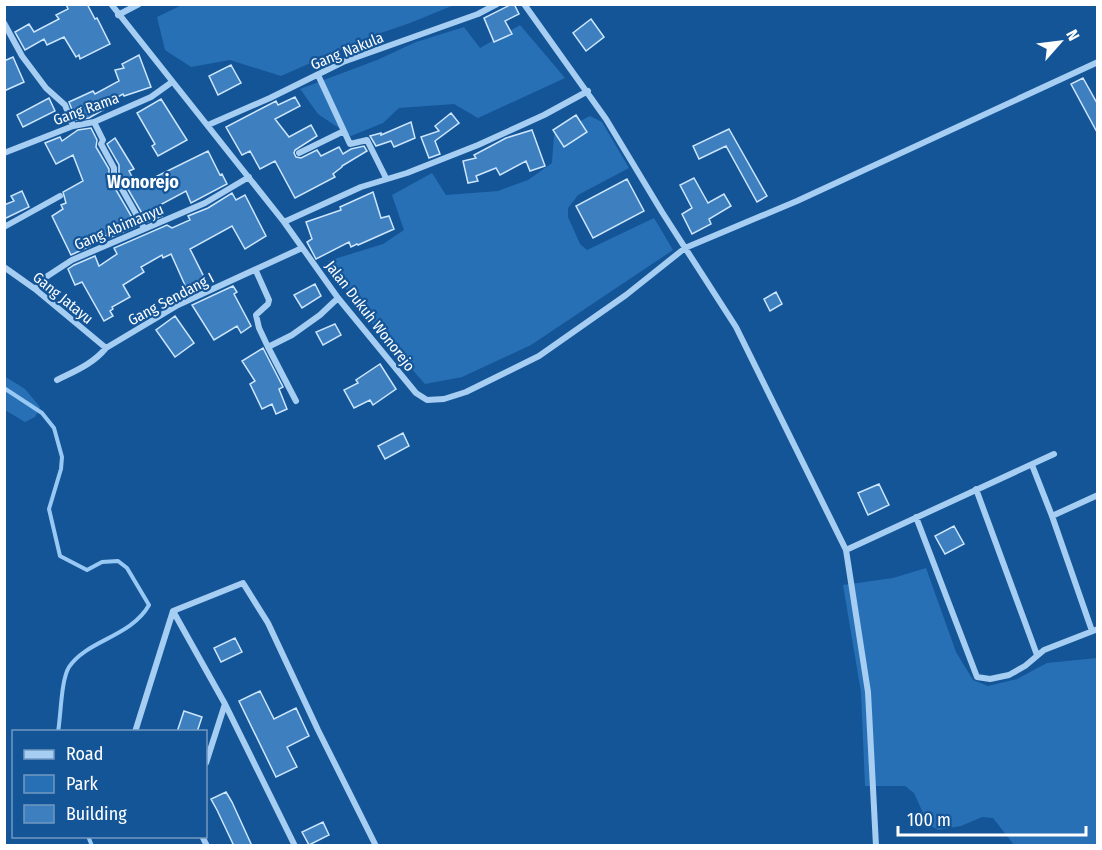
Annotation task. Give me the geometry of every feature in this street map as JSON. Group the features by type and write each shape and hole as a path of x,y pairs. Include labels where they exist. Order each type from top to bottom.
{"street":[{"name":"Jalan Dukuh Wonorejo","path":"111,4 284,222 338,298 416,393 427,400 444,399 466,392 539,356 626,295 686,248 797,201 1098,62"},
{"path":"118,15 139,4"},
{"name":"Gang Nakula","path":"208,125 343,62 478,14 497,4"},
{"path":"524,4 588,92 736,327 846,550 868,692 876,846"},
{"path":"4,23 22,56 46,88 66,105 74,126"},
{"path":"318,75 352,145 367,140 386,178"},
{"name":"Gang Rama","path":"4,153 74,126 94,122 151,97 172,82"},
{"path":"284,222 361,187 386,178 407,174 478,145 588,92"},
{"path":"94,122 103,140 101,144 114,168 114,175 144,228"},
{"path":"299,153 344,131"},
{"name":"Gang Abimanyu","path":"35,289 46,276 64,264 205,203 249,177"},
{"path":"4,227 60,196"},
{"name":"Gang Sendang I","path":"57,380 87,365 98,358 106,348 178,305 302,248"},
{"name":"Gang Jatayu","path":"4,267 35,289 106,348"},
{"path":"256,271 269,300 268,304 256,315 259,328 296,401"},
{"path":"268,347 292,335 320,315 338,298"},
{"path":"846,550 1054,454"},
{"path":"916,517 977,677 990,680 1009,675 1025,666 1044,650 1095,630 1032,465"},
{"path":"976,489 1037,655"},
{"path":"1052,516 1098,495"},
{"path":"173,611 243,583 268,623 376,846"},
{"path":"173,611 225,704 295,846"},
{"path":"136,730 173,611"},
{"path":"207,760 225,704"}],"green space":[{"path":"182,5 454,5 372,36 281,76 230,60 191,67 165,50 157,17"},
{"path":"520,25 565,78 478,118 454,104 399,108 383,123 351,136 318,114 300,89 377,60 416,42 464,27 480,48"},
{"path":"590,116 602,122 629,168 578,195 568,208 568,217 580,244 587,250 654,218 673,250 531,345 462,377 425,384 359,309 328,261 383,244 404,230 392,195 432,173 446,195 498,191 528,180 552,163 554,135"},
{"path":"4,376 25,389 40,407 35,417 25,422 5,410"},
{"path":"926,568 956,652 973,680 988,686 1017,679 1047,663 1097,658 1097,845 1014,845 993,818 982,817 961,826 938,830 928,824 914,793 905,786 865,786 861,692 843,585 893,578"}],"building":[{"path":"66,4 87,4 110,44 80,59 79,55 76,57 64,37 47,45 44,39 25,50 15,32 29,24 34,32 59,19 56,15 68,9"},
{"path":"512,4 519,14 505,21 512,34 494,42 484,18"},
{"path":"591,19 604,37 586,51 573,33"},
{"path":"139,55 151,87 124,96 123,94 101,106 103,110 89,118 76,120 69,102 93,91 95,94 119,81 115,70 124,68 122,64"},
{"path":"13,57 24,82 4,91 4,61"},
{"path":"231,65 241,83 218,95 209,76"},
{"path":"1083,78 1098,105 1098,134 1071,84"},
{"path":"295,97 300,106 275,119 289,137 311,125 317,136 295,150 296,157 301,158 317,150 321,156 339,147 343,154 351,149 364,146 367,151 342,166 333,174 335,177 295,198 275,161 260,169 250,151 242,155 226,127 276,101 278,105"},
{"path":"49,98 55,111 23,127 17,115"},
{"path":"161,99 187,140 158,156 152,146 155,144 137,113"},
{"path":"451,113 459,123 435,141 440,154 429,158 421,137 439,131 435,126"},
{"path":"576,115 587,132 564,147 553,130"},
{"path":"411,122 415,138 394,147 391,141 376,146 370,136 381,133 381,135"},
{"path":"91,128 97,140 96,147 109,169 109,178 137,226 109,238 107,235 71,255 52,216 63,209 61,205 66,203 63,192 83,181 73,155 56,164 45,143 60,137 62,141 78,130"},
{"path":"729,129 767,196 757,202 726,146 699,159 693,146"},
{"path":"532,130 545,166 530,171 526,161 500,175 496,168 476,176 478,181 468,183 463,161 476,158 474,155 506,138"},
{"path":"115,138 134,169 129,171 137,186 208,151 227,184 191,203 186,191 158,206 162,216 147,222 119,174 119,165 107,144"},
{"path":"694,178 708,203 724,194 731,206 709,219 711,224 692,234 682,214 692,208 680,185"},
{"path":"627,179 644,211 593,238 576,206"},
{"path":"22,191 29,207 4,219 4,205 14,201 11,196"},
{"path":"373,192 381,218 389,216 394,229 358,245 351,247 349,242 316,259 307,242 312,239 306,222 341,210 340,207"},
{"path":"232,193 236,200 245,195 266,236 245,249 232,226 190,249 208,285 189,294 171,254 163,258 162,255 141,267 144,272 123,285 130,297 112,307 110,311 113,316 104,321 82,282 75,285 68,269 74,265 95,256 99,266 117,254 114,248 167,225 172,228 190,220 188,216 208,208"},
{"path":"315,284 321,296 302,308 294,295"},
{"path":"233,286 237,292 234,294 251,326 241,333 237,326 214,340 192,305"},
{"path":"776,292 782,304 770,311 764,299"},
{"path":"175,316 194,343 175,357 156,330"},
{"path":"335,324 341,335 323,345 316,332"},
{"path":"263,348 283,387 279,389 287,409 276,414 272,404 262,409 250,384 255,381 242,361"},
{"path":"380,364 396,389 373,405 370,400 354,408 344,390 358,383 356,380"},
{"path":"403,433 409,446 385,459 378,446"},
{"path":"879,484 889,505 868,515 858,493"},
{"path":"954,526 964,544 945,554 935,536"},
{"path":"235,638 242,652 221,662 214,648"},
{"path":"260,691 274,719 296,708 309,736 287,747 297,767 276,777 239,701"},
{"path":"184,711 202,717 198,730 178,730"},
{"path":"226,792 252,846 234,846 211,799"},
{"path":"323,822 329,835 309,845 302,832"}],"waterway":[{"path":"4,388 42,413 54,428 62,457 61,469 49,509 60,556 87,570 102,562 118,561 127,568 149,605 141,616 121,632 87,650 69,667 63,689 58,730"},
{"path":"89,838 92,846"}],"district":[{"name":"Wonorejo","path":"143,182"}]}
